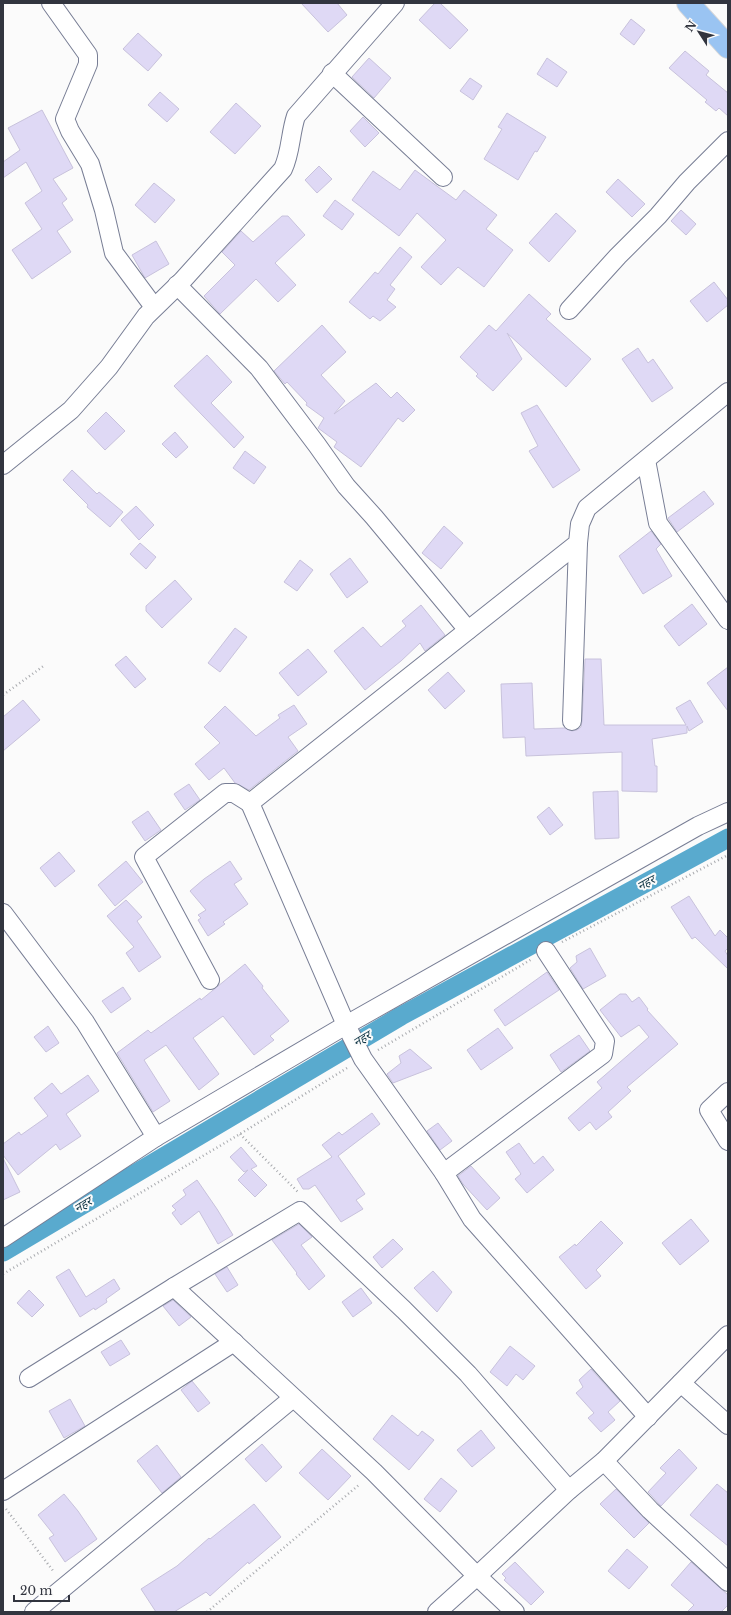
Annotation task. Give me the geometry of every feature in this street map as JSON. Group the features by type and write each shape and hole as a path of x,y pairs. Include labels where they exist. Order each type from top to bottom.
{"main road":[{"path":"688,3 728,48"}],"street":[{"path":"51,3 88,55 88,64 66,119 70,131 90,164 104,210 114,253 154,307"},
{"path":"3,465 71,410 109,367 146,316 177,285 283,169 288,158 292,127 296,116 332,73 395,3"},
{"path":"332,73 442,177"},
{"path":"569,310 618,256 658,216 687,182 728,142"},
{"path":"177,285 259,368 346,486 374,517 468,630"},
{"path":"572,721 578,543 580,524 587,508 728,392"},
{"path":"646,460 658,524 728,620"},
{"path":"250,803 578,543"},
{"path":"210,980 144,857 224,794 234,793 250,803 346,1025 363,1059 444,1173 472,1219 648,1416"},
{"path":"4,1235 156,1137 346,1025 698,826 728,812"},
{"path":"3,913 85,1022 156,1137"},
{"path":"444,1173 603,1054 605,1041 546,951"},
{"path":"728,1092 709,1110 728,1141"},
{"path":"29,1378 174,1287 300,1211 404,1310 468,1374 568,1490"},
{"path":"174,1287 374,1472 477,1576 515,1612"},
{"path":"436,1612 477,1576 568,1490 604,1461 728,1335"},
{"path":"3,1491 234,1342"},
{"path":"681,1383 728,1425"},
{"path":"34,1612 293,1398"},
{"path":"604,1461 650,1510 728,1582"}],"path":[{"path":"3,695 45,665"},
{"path":"240,1134 298,1192 300,1211"},
{"path":"207,1612 374,1472"},
{"path":"3,1504 65,1587"}],"building":[{"path":"301,3 337,3 347,15 328,32"},
{"path":"435,3 440,3 468,30 450,49 419,20"},
{"path":"631,19 645,30 634,45 620,34"},
{"path":"138,33 162,55 148,71 123,49"},
{"path":"685,51 709,71 706,75 728,93 728,116 719,108 716,111 705,102 707,100 669,68"},
{"path":"369,58 391,78 374,98 352,77"},
{"path":"547,58 567,72 557,87 537,74"},
{"path":"470,78 482,86 473,100 460,91"},
{"path":"160,92 179,109 167,122 148,105"},
{"path":"236,103 261,126 235,154 210,132"},
{"path":"42,110 73,168 53,179 67,199 62,203 73,220 57,231 71,252 32,279 12,250 42,229 25,203 42,191 26,162 3,178 3,162 20,150 8,128"},
{"path":"507,113 546,137 537,152 535,151 518,180 484,159 502,129 498,127"},
{"path":"363,117 379,133 365,147 350,131"},
{"path":"319,166 332,179 317,193 305,180"},
{"path":"415,170 456,200 464,190 497,215 486,229 513,250 484,287 458,267 441,285 421,267 446,240 417,213 399,236 352,200 373,171 400,190"},
{"path":"618,179 645,204 632,217 606,192"},
{"path":"154,183 175,200 155,223 135,205"},
{"path":"335,200 354,214 342,230 323,216"},
{"path":"681,210 696,224 686,235 671,221"},
{"path":"556,213 576,231 549,262 529,243"},
{"path":"282,216 288,216 305,235 275,263 296,285 278,302 256,279 220,314 204,296 235,265 222,252 241,231 253,242"},
{"path":"156,241 169,264 145,278 132,255"},
{"path":"400,247 412,257 390,285 395,289 387,300 396,307 380,321 373,316 370,319 349,302 375,272 378,274"},
{"path":"714,282 728,300 728,305 707,322 690,301"},
{"path":"529,294 551,314 546,319 591,359 566,387 507,333 522,359 493,391 476,376 478,374 460,357 489,325 496,331"},
{"path":"322,325 346,352 321,375 345,401 334,414 376,383 391,398 397,392 415,410 403,422 398,418 361,467 334,447 337,442 318,428 324,418 306,405 307,403 287,382 285,384 274,371"},
{"path":"638,348 648,363 653,359 673,388 652,402 622,359"},
{"path":"207,355 232,382 211,403 244,437 234,448 174,386"},
{"path":"537,405 580,470 553,488 529,451 538,446 521,413"},
{"path":"106,412 125,431 105,450 87,431"},
{"path":"175,432 188,447 176,458 162,444"},
{"path":"245,451 266,467 254,484 233,468"},
{"path":"72,470 97,494 99,492 123,512 110,527 87,507 88,505 63,480"},
{"path":"704,491 714,504 677,532 668,518"},
{"path":"136,506 154,525 139,540 121,520"},
{"path":"444,526 463,543 441,569 422,553"},
{"path":"651,531 661,544 656,549 672,576 643,594 619,556"},
{"path":"140,543 156,557 146,569 130,554"},
{"path":"350,558 368,582 347,598 330,574"},
{"path":"300,560 313,570 297,591 284,582"},
{"path":"175,580 192,599 162,628 146,611 146,606"},
{"path":"692,604 707,624 679,646 664,626"},
{"path":"421,605 445,635 425,651 420,643 401,661 365,690 334,651 363,627 381,647 406,626 402,621"},
{"path":"235,628 247,637 220,672 208,663"},
{"path":"308,649 327,672 298,696 279,673"},
{"path":"126,656 146,679 135,688 115,665"},
{"path":"585,659 601,659 604,725 686,725 676,708 690,700 703,722 689,731 687,726 687,733 652,739 655,766 657,766 657,792 622,791 622,752 526,756 525,737 503,738 501,684 532,683 534,729 565,728 572,731 581,727"},
{"path":"728,667 728,711 707,683"},
{"path":"448,672 465,691 445,709 428,690"},
{"path":"23,700 40,720 3,751 3,717"},
{"path":"294,705 307,724 288,737 298,751 249,790 235,783 224,768 209,780 195,764 220,743 204,727 225,706 256,736 280,718 278,715"},
{"path":"189,784 200,800 185,810 174,794"},
{"path":"618,791 619,838 595,839 593,792"},
{"path":"549,807 563,825 550,835 537,817"},
{"path":"148,811 161,830 145,841 132,822"},
{"path":"59,852 75,871 55,887 40,868"},
{"path":"126,861 143,882 115,906 98,885"},
{"path":"230,861 242,879 234,884 248,904 223,922 225,924 208,936 198,920 201,918 198,915 206,910 190,891"},
{"path":"689,896 715,936 720,930 728,938 728,948 725,951 728,956 728,969 695,937 692,939 671,907"},
{"path":"126,900 142,917 137,921 161,957 139,972 126,953 134,947 107,916"},
{"path":"590,948 606,976 583,989 570,968 577,962 576,956"},
{"path":"245,964 263,986 262,988 289,1021 270,1036 274,1040 254,1055 223,1016 193,1038 219,1074 199,1090 166,1045 144,1060 170,1101 153,1112 117,1053 148,1030 151,1033 200,998 201,1000"},
{"path":"547,972 559,990 505,1026 494,1010"},
{"path":"123,987 131,999 111,1013 102,1001"},
{"path":"620,994 626,994 632,1002 639,997 648,1009 647,1010 678,1044 627,1087 631,1091 608,1112 612,1117 596,1130 590,1122 579,1131 568,1118 602,1088 597,1082 649,1037 639,1025 621,1037 600,1010"},
{"path":"48,1026 59,1043 46,1052 34,1037"},
{"path":"498,1028 513,1048 481,1070 467,1050"},
{"path":"579,1035 590,1051 561,1072 550,1055"},
{"path":"410,1049 432,1068 393,1083 387,1074 401,1063 399,1056"},
{"path":"88,1075 99,1091 66,1114 81,1136 60,1150 56,1144 18,1175 3,1155 3,1144 19,1132 21,1135 48,1116 34,1098 52,1083 61,1094"},
{"path":"372,1113 380,1124 338,1156 365,1194 356,1200 363,1209 341,1222 315,1185 309,1189 303,1189 297,1179 332,1157 322,1145 339,1132 342,1135"},
{"path":"438,1123 452,1141 440,1150 427,1131"},
{"path":"519,1143 534,1164 543,1156 554,1170 527,1193 515,1179 521,1174 506,1152"},
{"path":"241,1147 257,1166 251,1169 267,1185 255,1197 238,1180 248,1170 244,1172 230,1157"},
{"path":"3,1158 20,1192 3,1200"},
{"path":"471,1166 500,1198 487,1210 463,1184 458,1176"},
{"path":"197,1180 233,1235 218,1244 199,1211 181,1225 172,1213 176,1210 172,1206 186,1195 183,1190"},
{"path":"691,1219 709,1241 680,1265 662,1243"},
{"path":"601,1221 623,1243 596,1270 601,1276 586,1289 559,1257 575,1244 576,1246"},
{"path":"299,1224 312,1237 301,1245 325,1276 309,1290 272,1240"},
{"path":"393,1239 403,1249 382,1268 373,1257"},
{"path":"227,1267 238,1285 227,1292 215,1274"},
{"path":"69,1269 86,1297 114,1279 120,1289 106,1299 107,1302 80,1317 56,1277"},
{"path":"433,1271 452,1292 437,1312 414,1288"},
{"path":"361,1288 372,1303 353,1317 342,1302"},
{"path":"29,1290 44,1305 32,1317 17,1303"},
{"path":"173,1300 191,1317 179,1326 163,1306"},
{"path":"121,1340 130,1354 110,1366 101,1352"},
{"path":"510,1346 535,1366 523,1380 516,1374 507,1386 490,1372"},
{"path":"591,1369 620,1401 608,1412 615,1420 601,1432 588,1418 594,1413 576,1393 583,1387 579,1380"},
{"path":"192,1381 210,1403 198,1412 181,1390"},
{"path":"70,1399 85,1426 64,1438 49,1411"},
{"path":"392,1415 418,1436 422,1431 434,1440 409,1470 373,1439"},
{"path":"481,1430 495,1448 472,1467 457,1450"},
{"path":"262,1444 282,1467 266,1482 245,1459"},
{"path":"157,1445 181,1477 162,1493 137,1461"},
{"path":"322,1449 351,1476 328,1500 299,1473"},
{"path":"679,1449 697,1468 661,1506 648,1492 666,1473 660,1468"},
{"path":"441,1478 457,1491 440,1512 424,1499"},
{"path":"717,1484 728,1493 728,1546 690,1515"},
{"path":"616,1489 649,1523 634,1538 600,1504"},
{"path":"64,1494 78,1511 97,1539 65,1562 49,1538 54,1535 38,1515"},
{"path":"254,1504 281,1537 249,1564 248,1562 210,1596 206,1592 174,1612 156,1612 141,1589 177,1566 209,1538 210,1539"},
{"path":"627,1549 648,1567 629,1589 608,1571"},
{"path":"515,1562 544,1592 531,1605 504,1580 506,1578 502,1574"},
{"path":"691,1562 728,1595 728,1605 721,1612 687,1612 694,1605 671,1585"}],"waterway":[{"name":"नहर","path":"3,1252 401,1016 728,838"}]}
